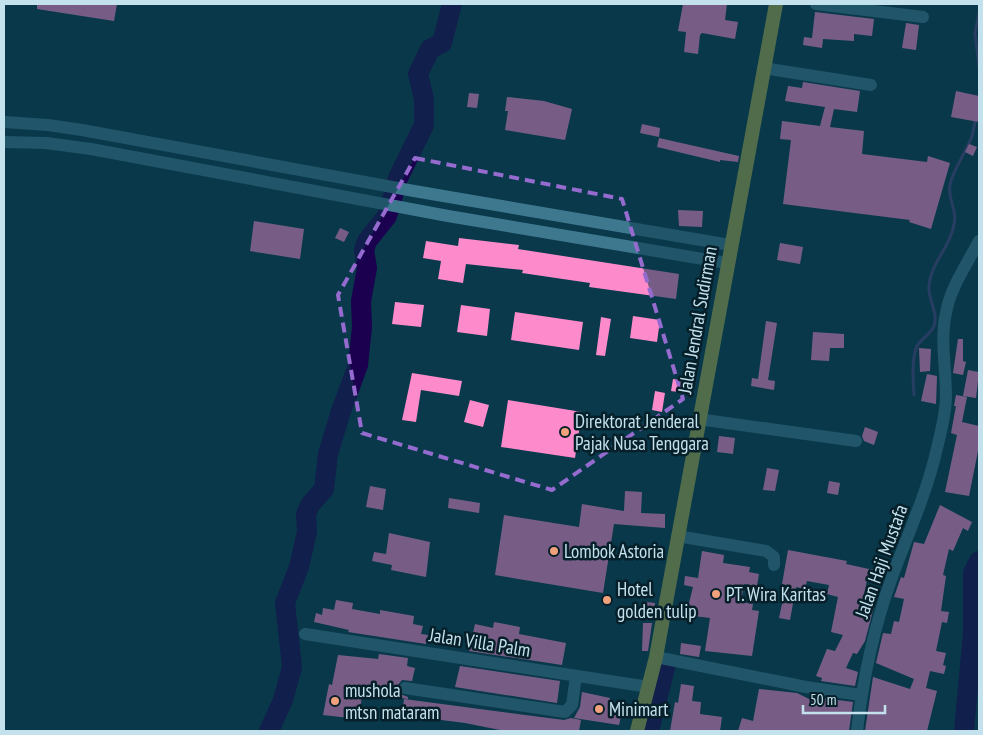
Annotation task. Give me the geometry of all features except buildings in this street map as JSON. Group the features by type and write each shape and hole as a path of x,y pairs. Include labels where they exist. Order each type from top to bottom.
{"highway":[{"name":"Jalan Jendral Sudirman","path":"637,731 656,657 726,263 776,4"}],"street":[{"path":"816,4 923,17"},
{"path":"763,68 871,85"},
{"path":"4,122 48,125 82,130 372,184 730,245"},
{"path":"4,142 46,143 91,149 368,201 726,263"},
{"name":"Jalan Haji Mustafa","path":"857,731 861,695 877,623 892,578 925,496 938,447 946,399 943,335 949,300 979,241"},
{"path":"698,419 856,441"},
{"path":"677,536 766,551 774,557 774,565"},
{"name":"Jalan Villa Palm","path":"305,634 649,687"},
{"path":"656,657 811,688 861,695"},
{"path":"405,688 566,712 572,707 576,676"}],"highlighted area":[{"path":"415,158 622,199 683,399 552,490 362,433 338,295"}],"waterway":[{"path":"269,731 283,700 292,667 285,603 299,567 307,532 306,514 310,505 324,489 328,454 358,365 362,327 361,301 367,268 364,250 367,241 387,216 398,178 424,125 424,99 418,74 430,49 442,43 452,4"},
{"path":"979,13 975,33 979,67"},
{"path":"914,395 913,370 915,351 919,343 933,329 935,321 929,290 930,277 953,229 955,216 950,196 950,185 954,172 972,136 976,117"},
{"path":"964,731 973,633 973,573 979,561"},
{"path":"649,731 666,664"}],"place":[{"name":"Direktorat Jenderal Pajak Nusa Tenggara","path":"565,432"},
{"name":"Lombok Astoria","path":"554,551"},
{"name":"PT. Wira Karitas","path":"716,594"},
{"name":"Hotel golden tulip","path":"607,600"},
{"name":"mushola mtsn mataram","path":"335,701"},
{"name":"Minimart","path":"599,709"}]}
